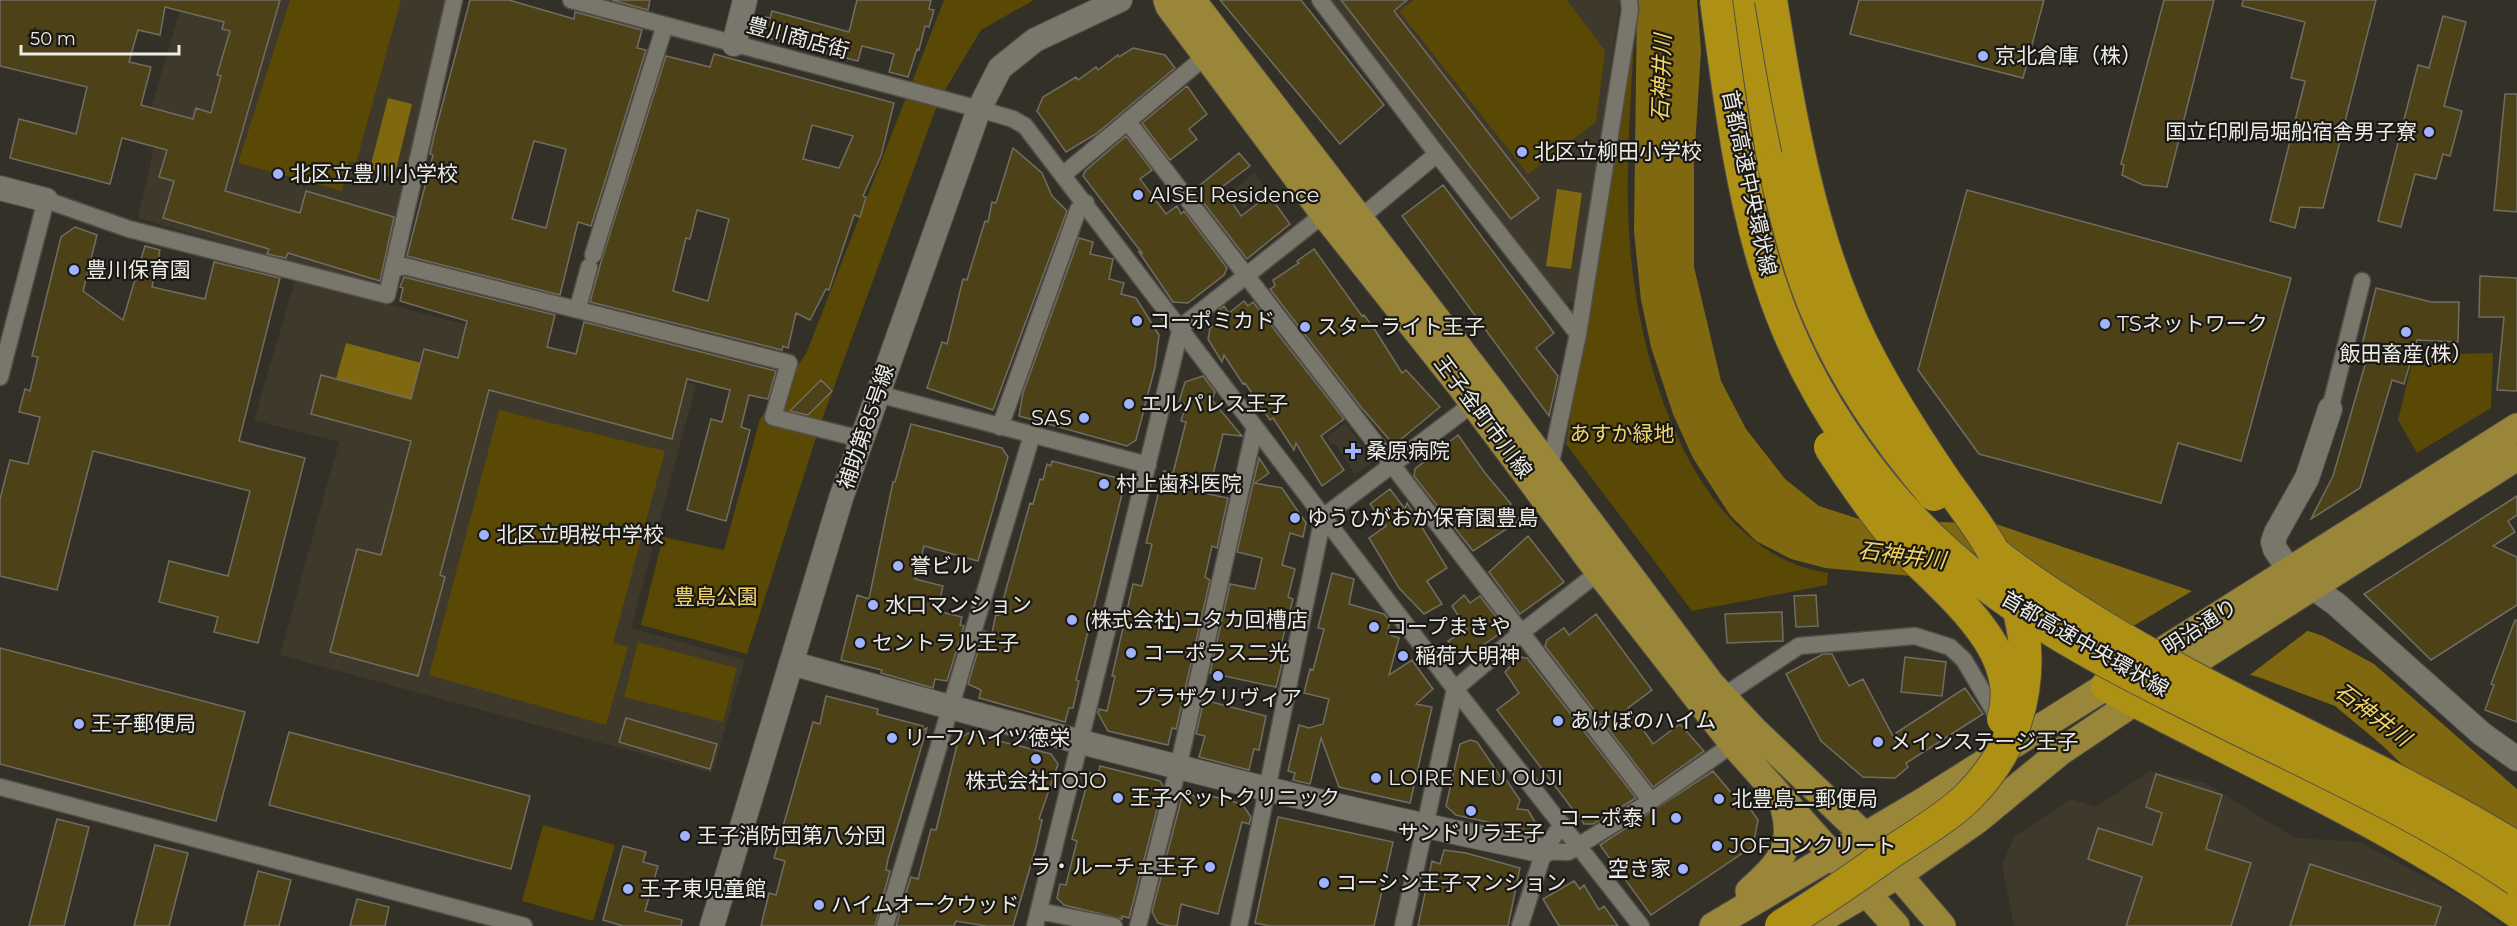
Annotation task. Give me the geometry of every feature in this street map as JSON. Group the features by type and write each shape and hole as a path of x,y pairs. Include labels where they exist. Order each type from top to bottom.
{"highway":[{"name":"首都高速中央環状線","path":"1716,0 1729,93 1755,231 1772,290 1788,330 1817,387 1846,436 1880,482 1936,543 1988,587 2039,622 2105,661 2400,810 2455,840 2517,880"},
{"name":"首都高速中央環状線","path":"1747,0 1774,166 1793,243 1810,293 1832,345 1859,394 1903,459 1935,497 1980,542 2008,564 2109,631 2192,679 2409,785 2517,848"},
{"path":"1771,0 1800,155 1829,264 1844,303 1882,381 2004,570 2024,624 2027,675 2018,720 1997,760 1965,800 1781,926"},
{"path":"1729,93 1745,233 1756,284 1800,392 1828,444 1867,504 1899,541 1963,606 1988,639 1999,658 2007,699 2000,726 1989,753 1977,770 1960,787 1899,835 1764,926"},
{"path":"2176,659 2305,719 2517,832"},
{"path":"2107,686 2434,859 2517,912"}],"main road":[{"name":"王子金町市川線","path":"1167,0 1169,6 1324,214 1482,396 1550,467 1722,697 1865,836"},
{"name":"王子金町市川線","path":"1192,0 1359,219 1482,396 1599,572 1733,744 1833,853"},
{"name":"明治通り","path":"1809,926 1898,875 1976,821 2060,752 2136,702 2176,659 2239,602 2517,427"},
{"name":"明治通り","path":"1711,926 1865,836 2107,686 2176,659 2269,614 2517,457"},
{"path":"1711,926 1766,876 1782,856 1787,841 1788,825 1780,797"},
{"path":"1865,836 1942,926"},
{"path":"1833,853 1896,926"}],"street":[{"path":"0,188 46,200 129,229 387,295 454,0"},
{"name":"豊川商店街","path":"571,0 606,4 665,25 979,109 1013,119 1025,126 1181,327 1255,428 1455,689 1641,926"},
{"path":"734,44 745,0"},
{"name":"補助第85号線","path":"712,926 861,439 979,109 1000,68 1035,40 1120,0"},
{"path":"1320,0 1578,334"},
{"path":"1550,467 1578,334 1630,10 1629,0"},
{"path":"578,308 665,25"},
{"path":"1064,174 1206,56"},
{"path":"1128,122 1651,801"},
{"path":"1359,219 1437,154"},
{"path":"1,369 46,200"},
{"path":"1000,427 1078,210 1086,203"},
{"path":"1113,926 1037,918 1078,741 1181,327 1324,214"},
{"path":"394,269 404,266 789,363 773,417 861,439"},
{"path":"2362,281 2330,409 2307,478 2273,542 2275,549 2289,570 2336,604 2474,727 2517,759"},
{"path":"878,394 1148,465"},
{"path":"1239,926 1323,517 1482,396"},
{"path":"1138,926 1178,768 1255,428"},
{"path":"885,926 1032,435"},
{"path":"1403,926 1455,689 1522,632 1599,572"},
{"path":"1722,697 1799,646 1915,636 1950,647 1964,660 2013,744"},
{"path":"791,663 1178,768 1424,826 1544,851 1568,852 1651,801 1733,744"},
{"path":"0,787 524,926"},
{"path":"1521,926 1544,851 1562,824"}],"shaded area":[{"name":"北区立豊川小学校","path":"183,0 447,0 386,272 367,284 138,218 158,130 146,126"},
{"name":"北区立柳田小学校","path":"1331,0 1620,0 1578,301 1561,305"},
{"path":"1254,173 1266,190 1243,209 1231,192"},
{"name":"北区立明桜中学校","path":"295,280 696,385 631,628 745,660 712,773 280,655 339,442 254,420"},
{"name":"桑原病院","path":"1345,423 1371,457 1370,464 1355,474 1335,444 1331,445 1327,437"},
{"path":"2150,771 2205,783 2295,838 2360,842 2468,900 2502,926 2014,926 2002,865 2014,837 2071,799 2096,807"}],"green space":[{"path":"290,0 401,0 356,163 349,161 342,191 238,163"},
{"name":"豊島公園","path":"944,0 1034,0 981,30 939,100 819,428 747,654 641,625 663,537 724,550 760,419 806,354"},
{"path":"1414,0 1567,0 1605,51 1596,122 1528,174 1399,11"},
{"name":"あすか緑地","path":"1635,16 1628,167 1631,257 1637,303 1648,352 1663,402 1684,451 1711,495 1743,531 1782,558 1828,573 1827,585 1692,611 1566,444"},
{"path":"2493,353 2491,408 2417,453 2398,420 2414,355"},
{"path":"499,410 665,451 613,643 628,647 606,725 429,675"},
{"path":"638,642 737,668 723,722 624,697"},
{"path":"543,825 615,845 593,921 522,901"}],"water":[{"name":"石神井川","path":"1637,0 1697,0 1701,50 1694,163 1694,267 1721,381 1746,429 1785,479 1819,506 1859,519 1996,524 2323,636 2374,664 2517,789 2517,876 2383,746 2335,706 2261,678 1911,576 1825,568 1791,559 1756,541 1730,515 1693,458 1673,414 1651,347 1641,300 1634,231"},
{"path":"388,98 412,104 394,178 369,172"},
{"path":"1557,189 1582,193 1571,269 1546,266"},
{"path":"346,343 421,363 411,399 336,379"}],"pier":[{"path":"2197,588 2310,629 2247,677 2115,637"}],"building":[{"path":"0,0 280,0 225,191 300,213 306,191 394,217 380,281 288,253 286,258 267,254 269,249 163,218 174,181 159,177 167,150 122,138 110,184 10,158 19,119 76,134 87,87 0,66","holes":["165,7 224,22 222,29 230,31 217,75 221,76 211,113 196,108 193,119 141,105 151,67 129,62 138,30 160,35"]},
{"path":"470,0 509,0 574,19 575,12 642,30 637,48 646,50 591,226 578,222 560,295 407,256 433,155 430,154","holes":["534,141 566,149 546,228 512,219"]},
{"path":"612,0 650,0 648,10"},
{"path":"857,0 931,0 929,9 934,10 929,27 925,26 919,50 917,49 908,77 889,72 894,54 862,46 858,61 751,34 756,15 770,18 772,11 849,32"},
{"path":"1220,0 1301,0 1384,105 1340,144"},
{"path":"1341,0 1407,0 1394,11 1539,198 1511,219"},
{"name":"京北倉庫（株）","path":"1859,0 2044,0 2023,78 1850,34"},
{"path":"2164,0 2214,0 2167,187 2143,185 2122,175 2124,165 2121,164"},
{"path":"2243,0 2376,0 2323,208 2300,207 2295,228 2270,221 2305,81 2291,78 2305,22 2242,6"},
{"name":"国立印刷局堀船宿舎男子寮","path":"2443,16 2466,22 2444,106 2462,111 2450,156 2443,154 2436,179 2415,174 2401,227 2378,221 2418,65 2429,68"},
{"path":"1133,48 1165,55 1175,68 1096,134 1066,152 1037,111 1043,97 1076,77 1078,80 1096,67 1098,70 1118,55 1119,57"},
{"path":"714,54 894,103 881,156 863,196 866,197 860,217 854,215 829,290 826,289 810,320 796,313 788,348 783,346 782,350 590,302 666,56 710,67","holes":["812,125 853,136 839,168 803,159","697,210 729,219 708,301 673,291 686,238 690,239"]},
{"path":"1187,86 1207,114 1189,129 1197,139 1170,160 1142,123"},
{"path":"2505,94 2517,94 2517,212 2494,210"},
{"path":"1126,136 1152,170 1140,179 1166,214 1177,206 1181,214 1184,211 1227,268 1224,275 1188,303 1173,302 1139,252 1142,253 1083,176 1085,171"},
{"path":"1013,148 1042,173 1052,196 1067,211 993,410 927,388 942,342 947,344 963,279 967,280 985,221 988,222 992,202 996,203"},
{"path":"1239,153 1250,166 1222,187 1241,216 1269,195 1290,224 1247,259 1200,198 1204,194 1199,186"},
{"path":"1443,185 1554,333 1536,348 1558,376 1549,416 1402,216"},
{"name":"TSネットワーク","path":"1967,190 2291,278 2241,461 2178,443 2161,503 1979,454 1918,370"},
{"path":"75,227 97,235 83,291 123,320 145,246 160,250 152,287 205,299 214,262 280,278 239,441 305,458 258,643 214,632 218,617 159,602 169,561 228,576 250,491 93,451 57,590 0,576 0,499 10,460 28,464 40,417 19,412 25,389 30,391 38,357 32,356 61,237"},
{"path":"1079,238 1093,242 1090,254 1113,259 1109,279 1124,283 1121,294 1136,298 1159,335 1155,367 1136,440 1127,446 1019,416 1023,393"},
{"path":"1314,249 1362,316 1364,315 1375,330 1402,373 1406,370 1440,407 1394,445 1361,407 1270,289 1275,286 1273,280 1299,263 1297,261"},
{"path":"2480,276 2517,278 2517,391 2497,390 2504,317 2479,317"},
{"path":"404,277 555,315 547,347 576,354 584,322 776,371 768,399 749,395 741,427 750,430 726,521 687,510 711,419 722,422 730,390 687,379 672,439 489,390 440,575 445,577 418,676 330,652 357,549 381,555 411,441 311,414 321,375 411,399 424,349 458,358 467,321 400,301 403,288 400,287"},
{"path":"2376,288 2431,302 2459,302 2458,342 2417,340 2404,384 2392,380 2360,488 2311,519 2333,476 2369,351 2361,349"},
{"path":"1244,301 1248,306 1253,302 1344,419 1321,436 1344,470 1322,486 1296,443 1294,450 1273,418 1270,420 1224,355 1222,362 1208,339 1210,328 1215,325 1219,310 1224,306 1229,313"},
{"path":"1203,376 1215,392 1212,400 1242,436 1223,434 1208,494 1228,498 1217,548 1212,546 1205,577 1210,580 1176,729 1172,728 1168,745 1108,731 1098,713 1099,709 1107,711 1115,676 1112,676 1133,584 1142,586 1152,544 1146,543 1164,471 1173,473 1186,422 1181,421 1186,404 1179,402 1185,382"},
{"path":"821,380 832,391 808,415 790,411"},
{"path":"911,424 1002,448 1008,457 978,561 924,546 915,579 943,586 937,611 962,617 960,625 964,626 947,681 935,679 933,688 881,673 882,670 841,660 857,595 869,599 893,482 895,482"},
{"path":"1458,435 1511,504 1509,506 1520,520 1473,551 1414,476 1415,469"},
{"path":"1259,458 1269,473 1255,483 1282,488 1306,523 1303,537 1290,533 1282,565 1295,569 1288,597 1293,599 1280,649 1283,649 1280,662 1282,663 1276,687 1210,673 1230,584 1255,589 1262,558 1237,552"},
{"path":"1052,461 1117,478 1123,490 1076,680 1079,681 1073,708 1069,708 1065,722 979,698 981,690 968,684 984,631 992,633 996,614 999,615 1030,503 1033,504 1040,479 1043,480 1047,464 1051,466"},
{"path":"1390,489 1405,509 1407,503 1447,568 1427,581 1442,604 1424,614 1399,588 1369,538 1386,526 1370,504"},
{"path":"2517,496 2517,515 2508,521 2515,532 2493,546 2517,557 2517,605 2431,660 2364,594"},
{"path":"1528,536 1564,582 1520,614 1489,572"},
{"path":"1332,573 1354,579 1349,604 1384,614 1390,621 1387,634 1399,638 1389,675 1412,660 1433,689 1416,704 1432,707 1410,803 1339,787 1321,738 1310,784 1293,780 1295,773 1288,771 1299,725 1309,728 1323,724 1329,699 1304,693 1324,629 1318,628"},
{"path":"1464,595 1470,603 1480,596 1503,626 1500,629 1502,632 1464,658 1448,641 1467,629 1452,606"},
{"path":"1816,595 1818,626 1796,627 1794,596"},
{"path":"1782,612 1783,641 1727,643 1725,614"},
{"path":"1596,614 1652,690 1628,708 1653,744 1680,724 1704,751 1653,787 1545,646 1547,640 1564,628 1569,635"},
{"path":"2515,620 2517,620 2517,722 2485,710 2494,685 2491,684"},
{"path":"0,648 245,712 216,821 0,764"},
{"path":"1823,654 1832,654 1849,686 1863,679 1895,740 1896,733 1965,688 1983,714 1906,763 1908,767 1895,778 1863,777 1821,741 1786,674"},
{"path":"1519,657 1527,658 1636,798 1593,824 1584,824 1576,810 1574,811 1497,710 1519,693 1505,672"},
{"path":"1905,657 1946,662 1942,696 1901,692"},
{"path":"826,696 878,709 877,714 923,726 922,730 927,728 888,859 886,870 890,871 875,926 761,926 769,893 776,895 785,861 774,858 813,722 820,724"},
{"path":"1204,700 1266,716 1259,750 1254,749 1249,770 1199,757 1205,736 1196,734"},
{"path":"626,718 717,744 710,769 619,742"},
{"path":"289,732 530,796 511,869 269,805"},
{"path":"968,733 1051,754 1058,764 1039,819 1042,820 1036,847 1013,926 986,926 956,921 954,926 896,926 911,877 918,879 931,829 936,830 958,741"},
{"path":"1470,740 1477,742 1502,779 1503,775 1520,800 1517,809 1528,810 1542,834 1456,815 1446,806 1460,744"},
{"path":"1100,766 1160,781 1163,786 1129,918 1122,916 1122,919 1064,905 1057,898 1060,884 1066,885 1077,841 1072,839 1090,773 1098,775"},
{"path":"1713,771 1743,807 1747,804 1758,820 1753,846 1651,915 1600,845"},
{"path":"2156,774 2222,795 2206,849 2251,863 2231,926 2126,926 2142,877 2088,859 2098,828 2152,845 2162,813 2146,807"},
{"path":"1183,793 1202,798 1203,794 1242,804 1251,817 1249,824 1242,822 1218,914 1181,904 1177,926 1170,926 1158,923 1152,912"},
{"name":"コーシン王子マンション","path":"1278,817 1393,842 1374,926 1270,926 1255,923"},
{"path":"57,819 89,827 64,926 29,926"},
{"path":"155,845 188,853 169,926 134,926"},
{"path":"623,846 646,852 643,862 658,866 645,911 682,920 681,926 623,926 603,920"},
{"path":"1444,850 1466,853 1520,868 1508,926 1418,926 1432,861 1440,864"},
{"path":"2310,864 2441,907 2435,926 2290,926"},
{"path":"258,871 291,880 279,926 244,926"},
{"path":"1574,881 1580,889 1584,885 1599,910 1604,906 1618,926 1559,926 1543,899"},
{"path":"357,899 389,907 385,926 350,926"}],"place":[{"name":"京北倉庫（株）","path":"1983,56"},
{"name":"国立印刷局堀船宿舎男子寮","path":"2429,132"},
{"name":"北区立柳田小学校","path":"1522,152"},
{"name":"北区立豊川小学校","path":"278,174"},
{"name":"AISEI Residence","path":"1138,195"},
{"name":"豊川保育園","path":"74,270"},
{"name":"コーポミカド","path":"1137,321"},
{"name":"TSネットワーク","path":"2105,324"},
{"name":"スターライト王子","path":"1305,327"},
{"name":"飯田畜産(株）","path":"2406,332"},
{"name":"エルパレス王子","path":"1129,404"},
{"name":"SAS","path":"1084,418"},
{"name":"桑原病院","path":"1353,451"},
{"name":"村上歯科医院","path":"1104,484"},
{"name":"ゆうひがおか保育園豊島","path":"1295,518"},
{"name":"北区立明桜中学校","path":"484,535"},
{"name":"誉ビル","path":"898,566"},
{"name":"水口マンション","path":"873,605"},
{"name":"(株式会社)ユタカ回槽店","path":"1072,620"},
{"name":"コープまきや","path":"1374,627"},
{"name":"セントラル王子","path":"860,643"},
{"name":"コーポラス二光","path":"1131,653"},
{"name":"稲荷大明神","path":"1403,656"},
{"name":"プラザクリヴィア","path":"1218,676"},
{"name":"あけぼのハイム","path":"1558,721"},
{"name":"王子郵便局","path":"79,724"},
{"name":"リーフハイツ徳栄","path":"892,738"},
{"name":"メインステージ王子","path":"1878,742"},
{"name":"株式会社TOJO","path":"1036,759"},
{"name":"LOIRE NEU OUJI","path":"1376,778"},
{"name":"王子ペットクリニック","path":"1118,798"},
{"name":"北豊島二郵便局","path":"1719,799"},
{"name":"サンドリラ王子","path":"1471,811"},
{"name":"コーポ泰Ⅰ","path":"1676,818"},
{"name":"王子消防団第八分団","path":"685,836"},
{"name":"JOFコンクリート","path":"1717,846"},
{"name":"ラ・ルーチェ王子","path":"1210,867"},
{"name":"空き家","path":"1683,869"},
{"name":"コーシン王子マンション","path":"1324,883"},
{"name":"王子東児童館","path":"628,889"},
{"name":"ハイムオークウッド","path":"819,905"}]}
